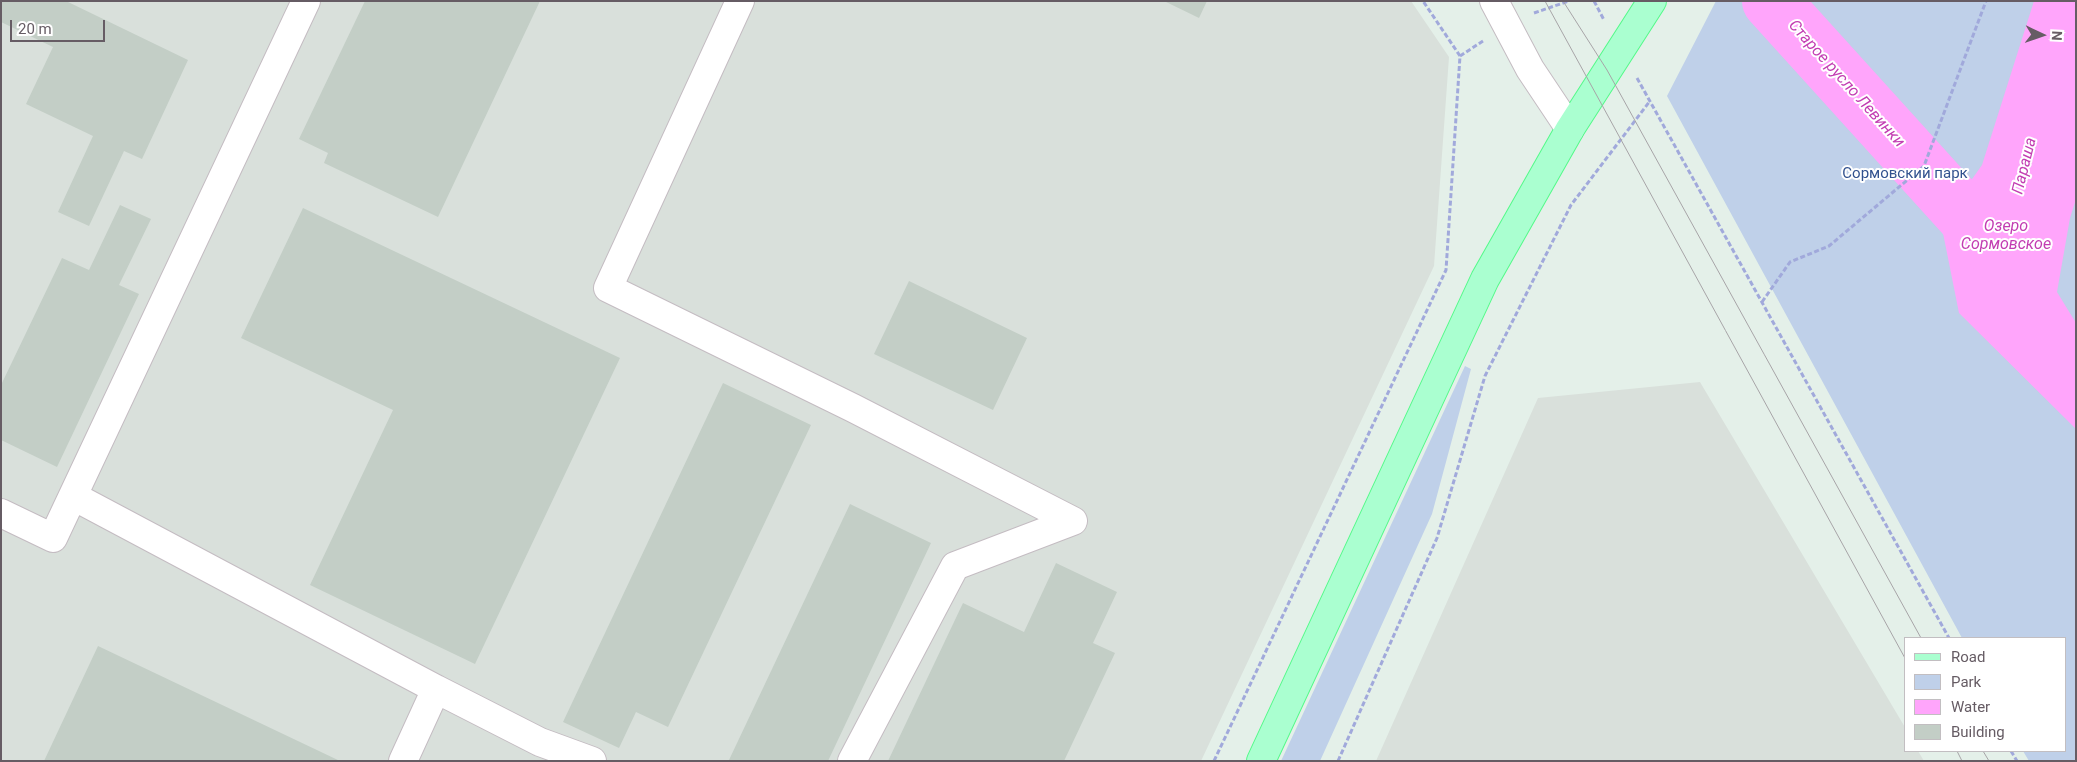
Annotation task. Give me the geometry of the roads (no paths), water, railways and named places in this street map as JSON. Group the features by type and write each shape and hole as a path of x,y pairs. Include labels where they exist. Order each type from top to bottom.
{"main road":[{"path":"1261,761 1485,279 1570,129 1652,1"}],"street":[{"path":"1,513 53,538 306,1"},
{"path":"740,1 608,288 853,408 1073,521 956,566 852,761"},
{"path":"1494,1 1530,69 1570,129"},
{"path":"73,496 436,689 540,742 592,761"},
{"path":"403,761 436,689"}],"water":[{"name":"Озеро Сормовское","path":"2034,1 2076,1 2076,199 2070,218 2057,292 2076,323 2076,429 1959,313 1941,223 1982,165"}],"waterway":[{"name":"Старое русло Левинки","path":"1771,1 2002,256"}],"tram line":[{"path":"1545,1 1904,656"},
{"path":"1563,1 1607,70 1920,637"},
{"path":"1958,752 1962,761"},
{"path":"1984,752 1989,761"}],"water label":[{"name":"Параша","path":"2025,166"}],"park label":[{"name":"Сормовский парк","path":"1905,174"}]}
